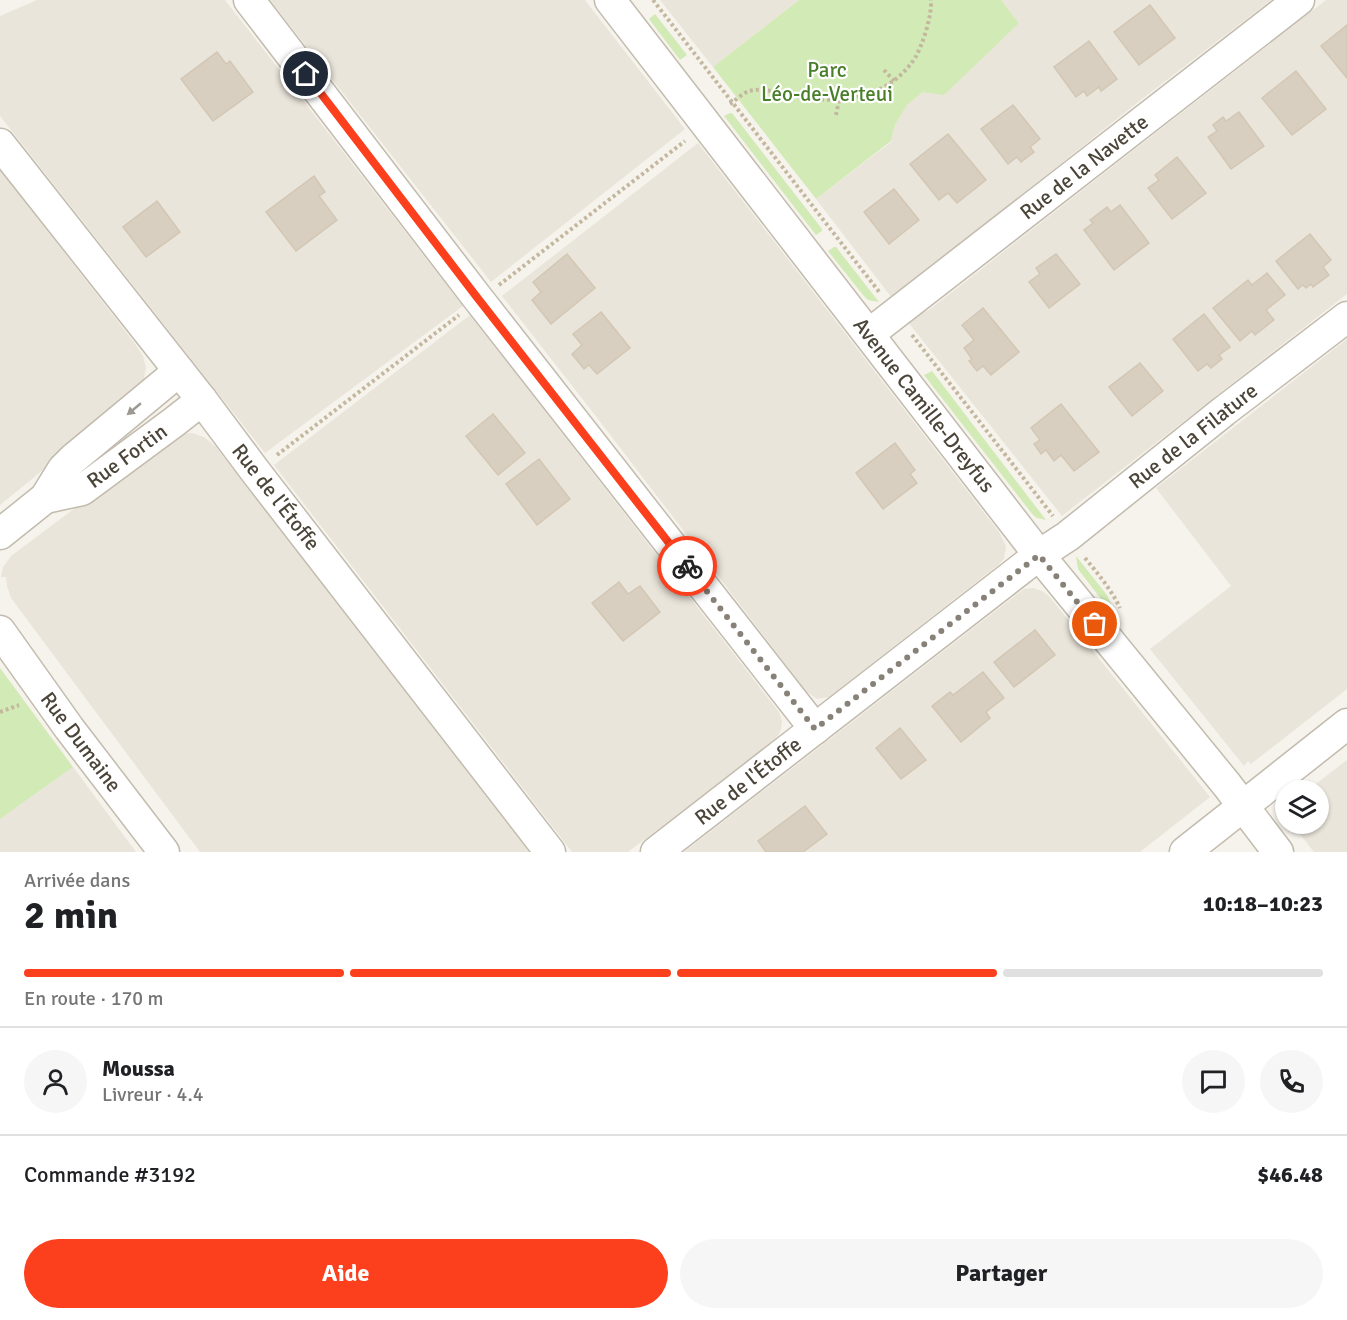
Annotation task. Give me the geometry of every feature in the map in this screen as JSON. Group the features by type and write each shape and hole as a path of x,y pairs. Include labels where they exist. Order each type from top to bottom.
{"street":[{"path":"249,0 476,296 815,729"},
{"name":"Avenue Camille-Dreyfus","path":"610,0 1039,555 1278,852"},
{"name":"Rue de la Navette","path":"869,334 1299,0"},
{"name":"Rue de l'Étoffe","path":"0,144 202,400 550,852"},
{"name":"Rue de la Filature","path":"1039,555 1068,536 1224,411 1347,317"},
{"name":"Rue Fortin","path":"0,534 45,498 63,469 179,371"},
{"name":"Rue Fortin","path":"45,498 81,490 202,400"},
{"name":"Rue de l'Étoffe","path":"656,852 1039,555"},
{"name":"Rue Dumaine","path":"0,631 69,728 164,852"},
{"path":"1185,852 1347,724"}],"path":[{"name":"Avenue Camille-Dreyfus","path":"652,0 886,301"},
{"path":"731,103 748,91 760,89 818,100 846,100 872,93 894,81 909,66 920,50 931,0"},
{"path":"928,22 935,18"},
{"path":"884,70 894,81"},
{"path":"802,98 805,86"},
{"path":"836,115 839,100"},
{"path":"494,289 692,136"},
{"path":"269,461 466,310"},
{"name":"Avenue Camille-Dreyfus","path":"905,326 1056,520"}],"shaded area":[{"path":"37,0 225,0 463,306 265,453 0,116 0,16"},
{"path":"270,0 585,0 685,129 491,282"},
{"path":"660,0 799,0 713,67"},
{"path":"1001,0 1271,0 1142,99 892,298 816,199 891,142 895,125 907,105 1019,23"},
{"path":"1326,0 1347,0 1347,294 1062,516 908,322 921,312 929,310"},
{"path":"698,143 999,532 1006,546 1004,559 998,565 829,697 817,699 806,691 502,296"},
{"path":"0,170 133,341 143,356 146,368 143,383 135,395 0,505"},
{"path":"470,315 779,712 782,721 781,730 776,739 628,852 572,852 274,465"},
{"path":"1347,339 1347,689 1251,764 1248,761 1244,766 1150,649 1231,586 1156,488"},
{"path":"192,433 204,437 216,447 529,852 200,852 11,598 6,577 1,577 3,567 11,556 167,439 179,434"},
{"path":"1033,588 1049,596 1210,797 1140,852 684,852 1024,589"},
{"path":"1347,760 1347,852 1314,852 1300,834 1329,834 1329,780 1321,780"},
{"path":"73,767 136,852 0,852 0,819"}],"green space":[{"name":"Parc Léo-de-Verteui","path":"799,0 1001,0 1019,23 944,95 923,92 907,105 895,125 891,141 816,199 713,67"},
{"path":"655,14 687,55 680,60 649,19"},
{"path":"730,113 822,231 816,235 724,116"},
{"path":"834,247 879,302 868,300 863,295 828,251"},
{"path":"932,371 1046,520 1033,515 924,375"},
{"path":"1076,556 1107,595 1121,625 1078,569"},
{"path":"0,668 73,767 0,819"}],"building":[{"path":"1150,5 1175,38 1139,65 1114,32"},
{"path":"1347,25 1347,78 1321,46"},
{"path":"1089,41 1117,79 1101,91 1099,87 1087,96 1084,91 1076,97 1054,67"},
{"path":"217,52 226,64 230,61 253,92 213,121 181,79"},
{"path":"1296,71 1326,109 1292,135 1262,98"},
{"path":"1013,105 1040,139 1030,147 1034,152 1021,162 1017,157 1008,164 981,129"},
{"path":"1239,112 1264,146 1231,169 1208,137 1217,131 1213,125 1223,117 1226,121"},
{"path":"948,134 986,180 957,203 948,193 939,200 910,164"},
{"path":"1177,157 1206,193 1172,219 1148,188 1159,180 1155,175"},
{"path":"314,176 325,192 319,196 337,220 296,251 266,212"},
{"path":"894,189 919,220 889,244 864,212"},
{"path":"157,201 180,232 146,257 123,227"},
{"path":"1120,205 1149,243 1114,270 1084,230 1093,223 1090,220 1107,207 1111,212"},
{"path":"1310,234 1331,260 1323,267 1329,275 1313,287 1311,284 1306,288 1303,285 1298,289 1276,261"},
{"path":"567,254 595,288 551,324 532,300 541,292 533,282"},
{"path":"1056,254 1080,284 1049,308 1029,282 1040,274 1036,268"},
{"path":"1267,273 1285,295 1266,310 1274,320 1255,335 1252,331 1240,341 1213,308 1248,280 1252,285"},
{"path":"983,308 1019,352 991,375 983,366 977,371 969,361 972,359 964,348 974,340 962,325"},
{"path":"601,312 630,348 597,374 589,365 584,369 572,354 582,345 573,334"},
{"path":"1204,314 1230,347 1219,355 1222,359 1211,368 1207,364 1198,371 1173,339"},
{"path":"1140,363 1163,391 1132,416 1109,387"},
{"path":"1061,404 1099,452 1074,471 1061,455 1054,461 1046,450 1041,454 1034,444 1040,440 1031,428"},
{"path":"493,414 525,453 498,475 466,436"},
{"path":"895,443 915,470 910,474 917,483 883,509 856,473"},
{"path":"539,459 570,499 537,525 506,484"},
{"path":"619,582 628,594 640,586 660,612 623,641 592,603"},
{"path":"1035,630 1055,655 1014,687 994,662"},
{"path":"983,672 1004,698 986,712 990,718 961,742 932,706 950,692 953,695"},
{"path":"900,728 926,760 901,779 876,748"},
{"path":"805,806 827,834 803,852 766,852 758,841"}],"way so far":[{"path":"687,566 815,729 1039,555 1095,624"}],"route":[{"path":"306,74 687,566"}]}
